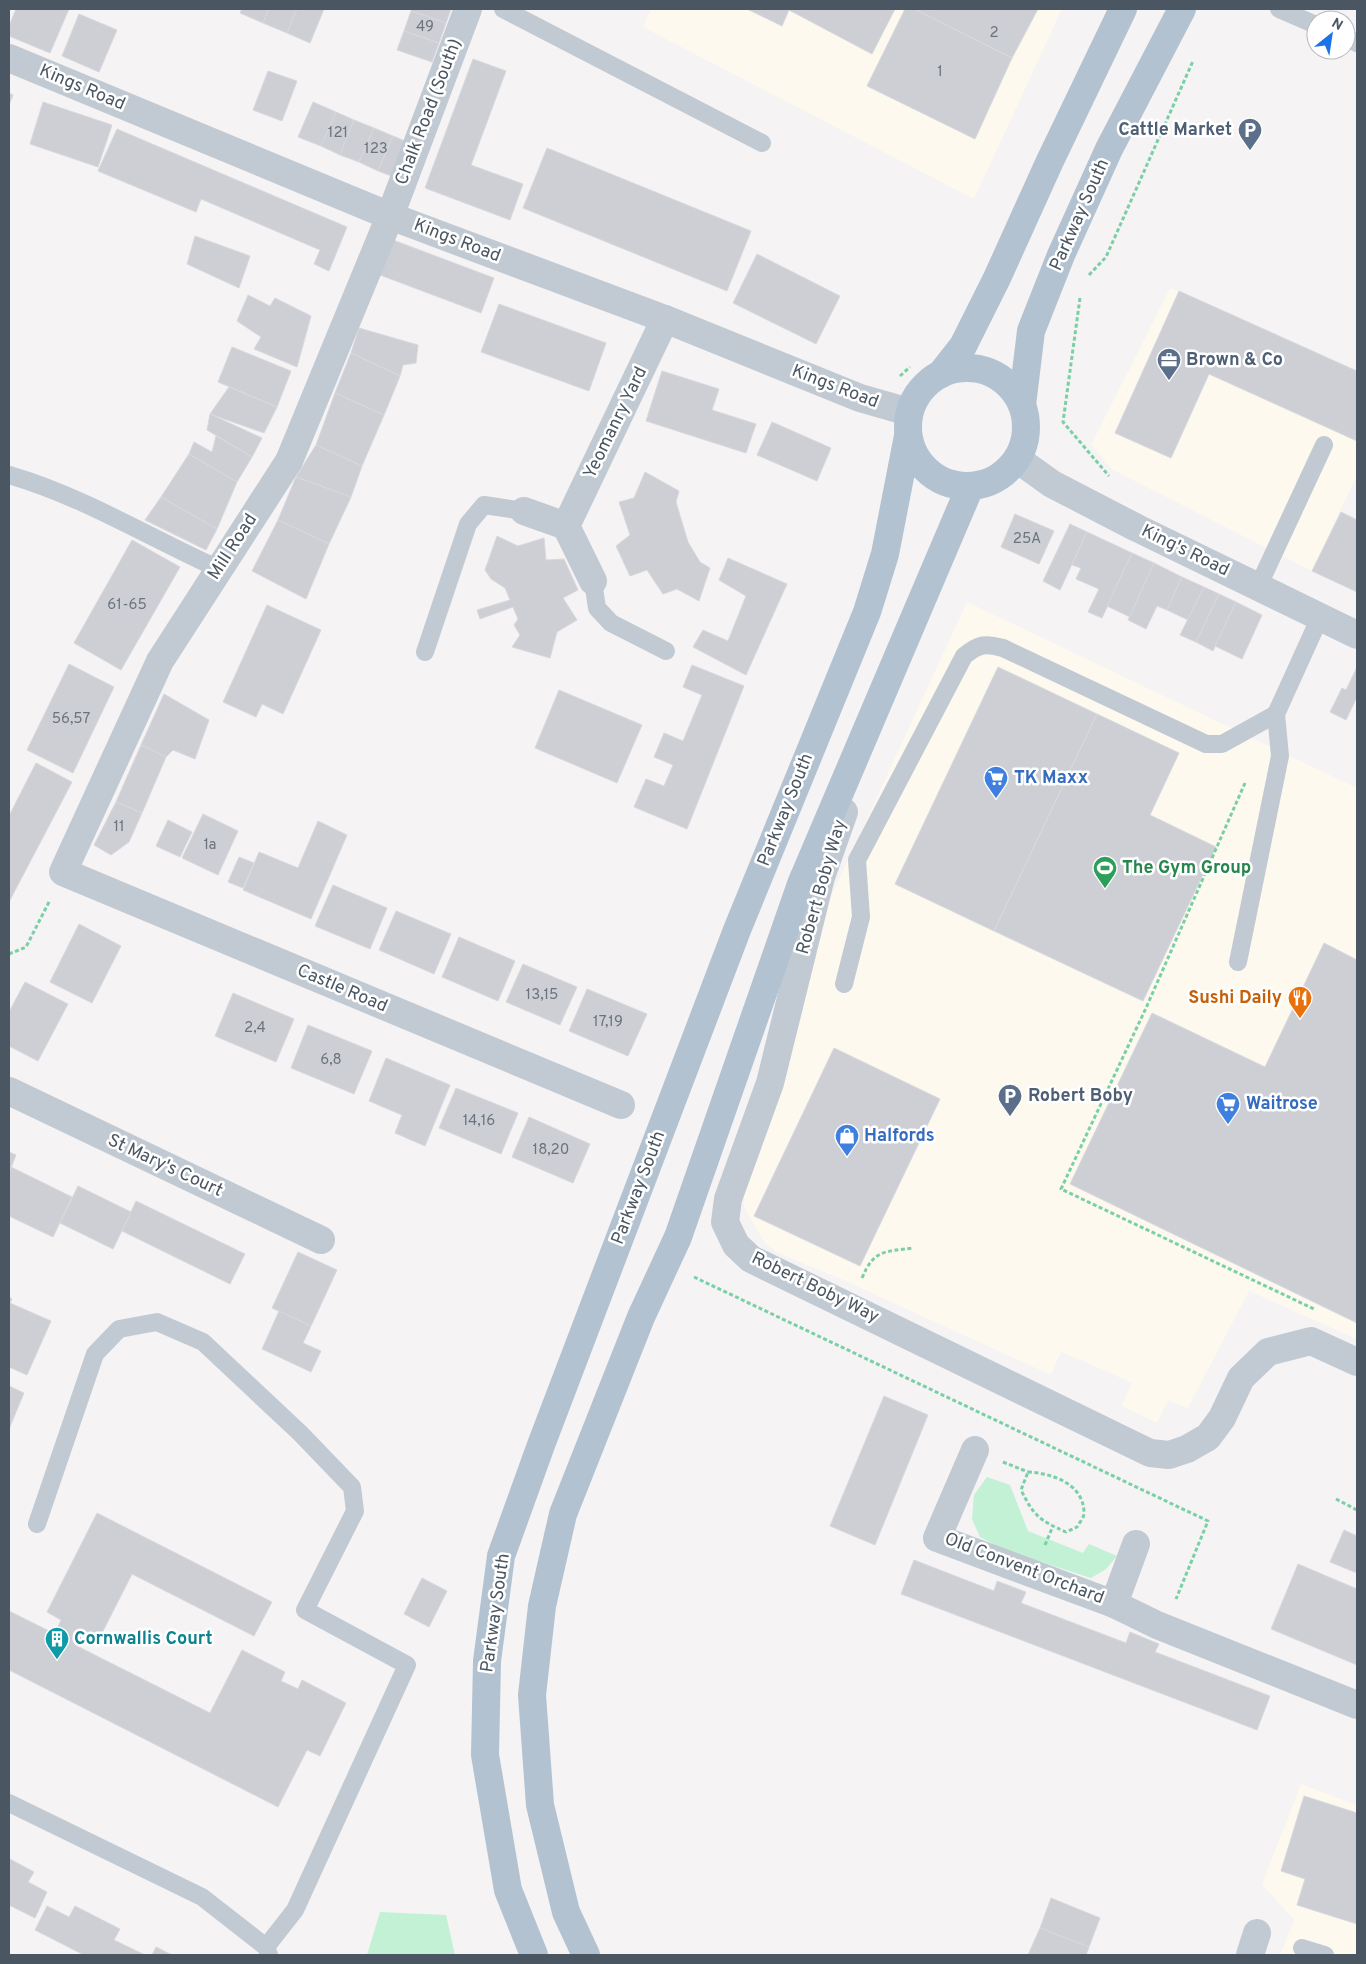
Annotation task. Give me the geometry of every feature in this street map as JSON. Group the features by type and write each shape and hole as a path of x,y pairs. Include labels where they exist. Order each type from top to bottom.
{"main road":[{"path":"941,374 959,368 979,369 997,376 1012,389 1022,405 1026,424 1024,442 1017,459 1004,473 988,482 970,487 949,484 930,473 916,457 909,424 921,389 941,374 962,346 998,278 1049,163 1123,9"},
{"name":"Parkway South","path":"1022,405 1031,331 1061,255 1110,149 1182,9"},
{"name":"Parkway South","path":"534,1955 508,1890 485,1755 487,1661 501,1556 541,1445 737,930 867,612 885,554 909,424"},
{"path":"586,1955 566,1912 540,1805 532,1695 542,1606 563,1514 641,1317 678,1237 801,884 970,487"}],"street":[{"name":"Chalk Road (South)","path":"390,216 468,9"},
{"name":"Kings Road","path":"9,58 390,216 666,319 860,398 909,424"},
{"name":"Mill Road","path":"63,872 160,661 289,461 390,216"},
{"name":"Yeomanry Yard","path":"566,526 666,319"},
{"name":"King's Road","path":"1017,459 1052,484 1136,528 1357,635"},
{"path":"524,511 566,526 593,580"},
{"name":"Robert Boby Way","path":"894,667 821,877 770,1083 728,1199 725,1222 736,1245 751,1259 1150,1453 1169,1455 1187,1449 1208,1437 1222,1418 1241,1378 1268,1352 1311,1341 1357,1362"},
{"name":"Castle Road","path":"63,872 621,1105"},
{"name":"St Mary's Court","path":"9,1091 321,1240"},
{"name":"Old Convent Orchard","path":"975,1450 937,1538 1114,1604 1157,1624 1357,1705"},
{"name":"Old Convent Orchard","path":"1114,1604 1136,1544"}],"lane":[{"path":"503,9 762,143"},
{"path":"1278,9 1306,21"},
{"path":"1258,587 1324,445"},
{"path":"9,475 36,483 77,501 219,569"},
{"path":"424,652 468,524 484,505 524,511"},
{"path":"593,580 597,608 611,623 666,652"},
{"path":"1238,962 1280,756 1276,714 1320,617"},
{"path":"844,984 861,917 857,860 964,656 975,647 987,644 1003,648 1206,744 1222,744 1276,714"},
{"path":"9,1802 202,1897 268,1951 295,1910 407,1664 305,1610 354,1511 352,1486 300,1433 203,1342 157,1322 119,1329 95,1354 38,1524"},
{"path":"1302,1948 1325,1955"}],"path":[{"path":"1082,281 1106,257 1197,53"},
{"path":"1081,291 1064,422 1112,480"},
{"path":"1248,777 1146,1008 1061,1189 1321,1312"},
{"path":"9,954 26,947 63,872"},
{"path":"851,1306 868,1264 880,1252 913,1248"},
{"path":"1028,1472 1043,1472 1066,1481 1081,1499 1084,1515 1077,1528 1066,1532 1053,1526 1042,1520 1031,1510 1021,1490 1028,1472"},
{"path":"1336,1499 1357,1510"}],"shaded area":[{"path":"651,9 1062,9 974,199 643,27"},
{"path":"1170,288 1357,370 1357,475 1312,571 1113,470 1091,445"},
{"path":"967,602 1357,788 1357,1339 1249,1291 1188,1408 1168,1400 1157,1423 1122,1406 1132,1383 1081,1360 1061,1352 1051,1375 839,1278 778,1253 765,1243 744,1207 743,1191 829,901"},
{"path":"1301,1784 1357,1805 1357,1955 1280,1955 1294,1920 1262,1884"}],"green space":[{"path":"987,1477 1010,1485 1028,1531 1083,1553 1089,1544 1117,1556 1106,1569 1091,1578 1007,1551 980,1537 972,1519 974,1495"},
{"path":"380,1912 446,1915 455,1955 367,1955"}],"building":[{"path":"16,9 69,9 50,53 9,36 9,26"},
{"path":"242,9 269,9 263,23 240,13"},
{"path":"269,9 297,9 287,33 263,23"},
{"path":"297,9 324,9 310,43 287,33"},
{"path":"411,9 451,9 446,23 411,11"},
{"path":"747,9 895,9 872,54 789,10 782,26"},
{"path":"905,9 915,9 1012,58 975,139 867,86"},
{"path":"915,9 1038,9 1012,58"},
{"path":"411,11 446,23 439,43 404,31"},
{"path":"79,14 117,30 99,72 62,56"},
{"path":"404,31 439,43 432,62 397,50"},
{"path":"473,59 506,71 471,165 523,184 510,220 425,188"},
{"path":"268,71 297,81 282,121 253,110"},
{"path":"9,93 13,95 9,105"},
{"path":"43,102 112,125 98,167 30,144"},
{"path":"313,102 336,112 321,146 298,137"},
{"path":"336,112 354,120 340,155 321,146"},
{"path":"354,120 374,128 359,162 340,155"},
{"path":"374,128 393,136 378,171 359,162"},
{"path":"117,129 347,227 329,271 314,264 320,250 201,199 196,212 98,171"},
{"path":"393,136 412,144 397,178 378,171"},
{"path":"547,148 751,231 727,291 523,208"},
{"path":"195,236 250,256 239,288 187,264"},
{"path":"393,240 494,278 481,313 380,275"},
{"path":"757,254 840,296 816,344 733,303"},
{"path":"1179,291 1357,371 1357,441 1209,374 1171,458 1115,433"},
{"path":"248,295 270,306 275,298 311,316 297,367 254,349 261,337 237,321"},
{"path":"499,304 606,343 589,391 481,352"},
{"path":"359,328 418,345 416,363 403,365 400,376 351,353"},
{"path":"232,347 291,371 277,407 218,382"},
{"path":"351,353 400,376 384,415 335,393"},
{"path":"662,371 719,389 712,410 756,424 746,453 646,421"},
{"path":"229,387 277,407 264,433 210,414"},
{"path":"335,393 384,415 362,466 316,445"},
{"path":"210,414 262,438 252,457 207,430"},
{"path":"772,422 831,448 817,481 757,455"},
{"path":"216,436 252,457 237,482 189,454 194,442 212,452"},
{"path":"316,445 362,466 351,497 296,477"},
{"path":"189,454 237,482 217,529 161,497"},
{"path":"645,472 679,491 676,502 688,542 700,562 710,568 699,601 677,589 663,594 647,570 630,576 616,546 630,535 619,502 634,498"},
{"path":"296,477 351,497 329,544 278,520"},
{"path":"161,497 217,529 206,550 145,520"},
{"path":"1341,512 1357,520 1357,592 1312,571"},
{"path":"1015,514 1054,531 1039,564 1001,547"},
{"path":"278,520 329,544 306,599 252,571"},
{"path":"1070,524 1087,532 1060,590 1043,581"},
{"path":"1087,532 1132,553 1102,618 1088,612 1099,589 1076,579 1081,568 1072,565"},
{"path":"497,536 518,546 544,538 546,560 564,559 578,590 563,598 577,620 557,632 550,658 512,647 520,635 514,625 518,619 513,607 480,619 477,610 510,600 505,588 491,579 485,570"},
{"path":"132,540 180,567 121,670 74,643"},
{"path":"1132,553 1154,563 1130,617 1107,606"},
{"path":"728,558 787,584 746,675 693,647 703,630 728,641 746,596 719,580"},
{"path":"1154,563 1182,577 1167,610 1157,606 1146,629 1128,620"},
{"path":"1182,577 1204,587 1188,620 1167,610"},
{"path":"1204,587 1219,594 1196,642 1180,635"},
{"path":"1219,594 1236,602 1213,651 1196,642"},
{"path":"1236,602 1262,615 1242,659 1215,646"},
{"path":"267,605 321,630 283,714 262,704 256,717 223,702"},
{"path":"69,664 114,687 73,773 27,750"},
{"path":"692,665 744,686 687,829 634,807 646,779 664,786 673,765 654,757 664,733 683,741 702,695 683,687"},
{"name":"TK Maxx","path":"998,667 1097,714 994,931 895,884"},
{"path":"1357,667 1357,697 1346,720 1330,712 1342,688 1346,690"},
{"path":"559,690 642,725 617,783 535,748"},
{"path":"164,694 209,720 195,759 173,750 166,757 141,745"},
{"name":"The Gym Group","path":"1097,714 1179,753 1150,815 1216,847 1143,1001 994,931"},
{"path":"141,745 166,757 142,813 116,802"},
{"path":"36,763 72,782 9,902 9,816"},
{"path":"116,802 142,813 129,842 111,855 94,845"},
{"path":"203,814 238,831 218,875 182,858"},
{"path":"168,820 192,832 180,857 156,846"},
{"path":"318,821 347,835 311,919 243,890 259,852 298,868"},
{"path":"239,857 254,863 243,888 228,882"},
{"path":"333,885 387,908 370,949 315,926"},
{"path":"396,911 451,934 434,974 379,950"},
{"path":"79,924 121,946 92,1003 50,982"},
{"path":"459,937 515,961 498,1001 442,977"},
{"name":"Waitrose","path":"1324,943 1357,960 1357,1323 1070,1184 1152,1013 1265,1067"},
{"path":"523,964 577,987 560,1025 506,1002"},
{"path":"25,982 68,1004 38,1061 9,1046 9,1012"},
{"path":"587,989 647,1014 628,1056 569,1031"},
{"path":"233,993 294,1019 276,1062 215,1036"},
{"path":"308,1025 372,1051 354,1094 291,1068"},
{"name":"Halfords","path":"834,1048 940,1099 860,1266 754,1216"},
{"path":"386,1058 450,1085 425,1146 395,1133 402,1115 369,1101"},
{"path":"456,1088 518,1113 501,1154 439,1128"},
{"path":"529,1117 590,1144 573,1183 512,1157"},
{"path":"9,1152 16,1155 9,1173"},
{"path":"11,1167 72,1197 53,1237 9,1216 9,1173"},
{"path":"78,1186 131,1212 113,1249 60,1223"},
{"path":"136,1201 245,1254 230,1284 122,1231"},
{"path":"298,1252 337,1270 311,1326 272,1308"},
{"path":"9,1297 12,1299 10,1303 51,1321 27,1375 9,1367"},
{"path":"279,1311 311,1326 303,1343 321,1351 311,1372 262,1349"},
{"path":"9,1386 24,1393 9,1429"},
{"path":"884,1396 928,1415 875,1545 830,1526"},
{"name":"Cornwallis Court","path":"97,1513 272,1602 254,1636 132,1574 99,1639 84,1632 77,1646 210,1713 242,1650 285,1672 281,1681 298,1689 302,1680 346,1703 320,1756 307,1750 278,1807 9,1670 9,1611 55,1634 61,1620 47,1612"},
{"path":"1344,1530 1357,1536 1357,1573 1330,1562"},
{"path":"914,1560 994,1591 997,1581 1026,1592 1021,1603 1126,1643 1130,1632 1159,1644 1155,1652 1270,1696 1257,1730 901,1594"},
{"path":"1298,1564 1357,1589 1357,1665 1271,1629"},
{"path":"422,1578 447,1591 429,1627 404,1614"},
{"path":"1304,1796 1357,1813 1357,1924 1297,1905 1305,1879 1281,1871"},
{"path":"10,1859 34,1872 28,1882 47,1892 35,1918 9,1905"},
{"path":"1051,1898 1100,1918 1089,1947 1040,1928"},
{"path":"47,1906 69,1917 75,1906 120,1929 114,1940 145,1955 84,1955 35,1930"},
{"path":"1040,1928 1089,1947 1086,1955 1028,1955"},
{"path":"156,1947 172,1955 152,1955"}],"place":[{"name":"Cattle Market","path":"1250,151"},
{"name":"Brown & Co","path":"1169,381"},
{"name":"TK Maxx","path":"996,799"},
{"name":"The Gym Group","path":"1105,889"},
{"name":"Sushi Daily","path":"1300,1019"},
{"name":"Robert Boby","path":"1010,1117"},
{"name":"Waitrose","path":"1228,1125"},
{"name":"Halfords","path":"847,1157"},
{"name":"Cornwallis Court","path":"57,1660"}]}
